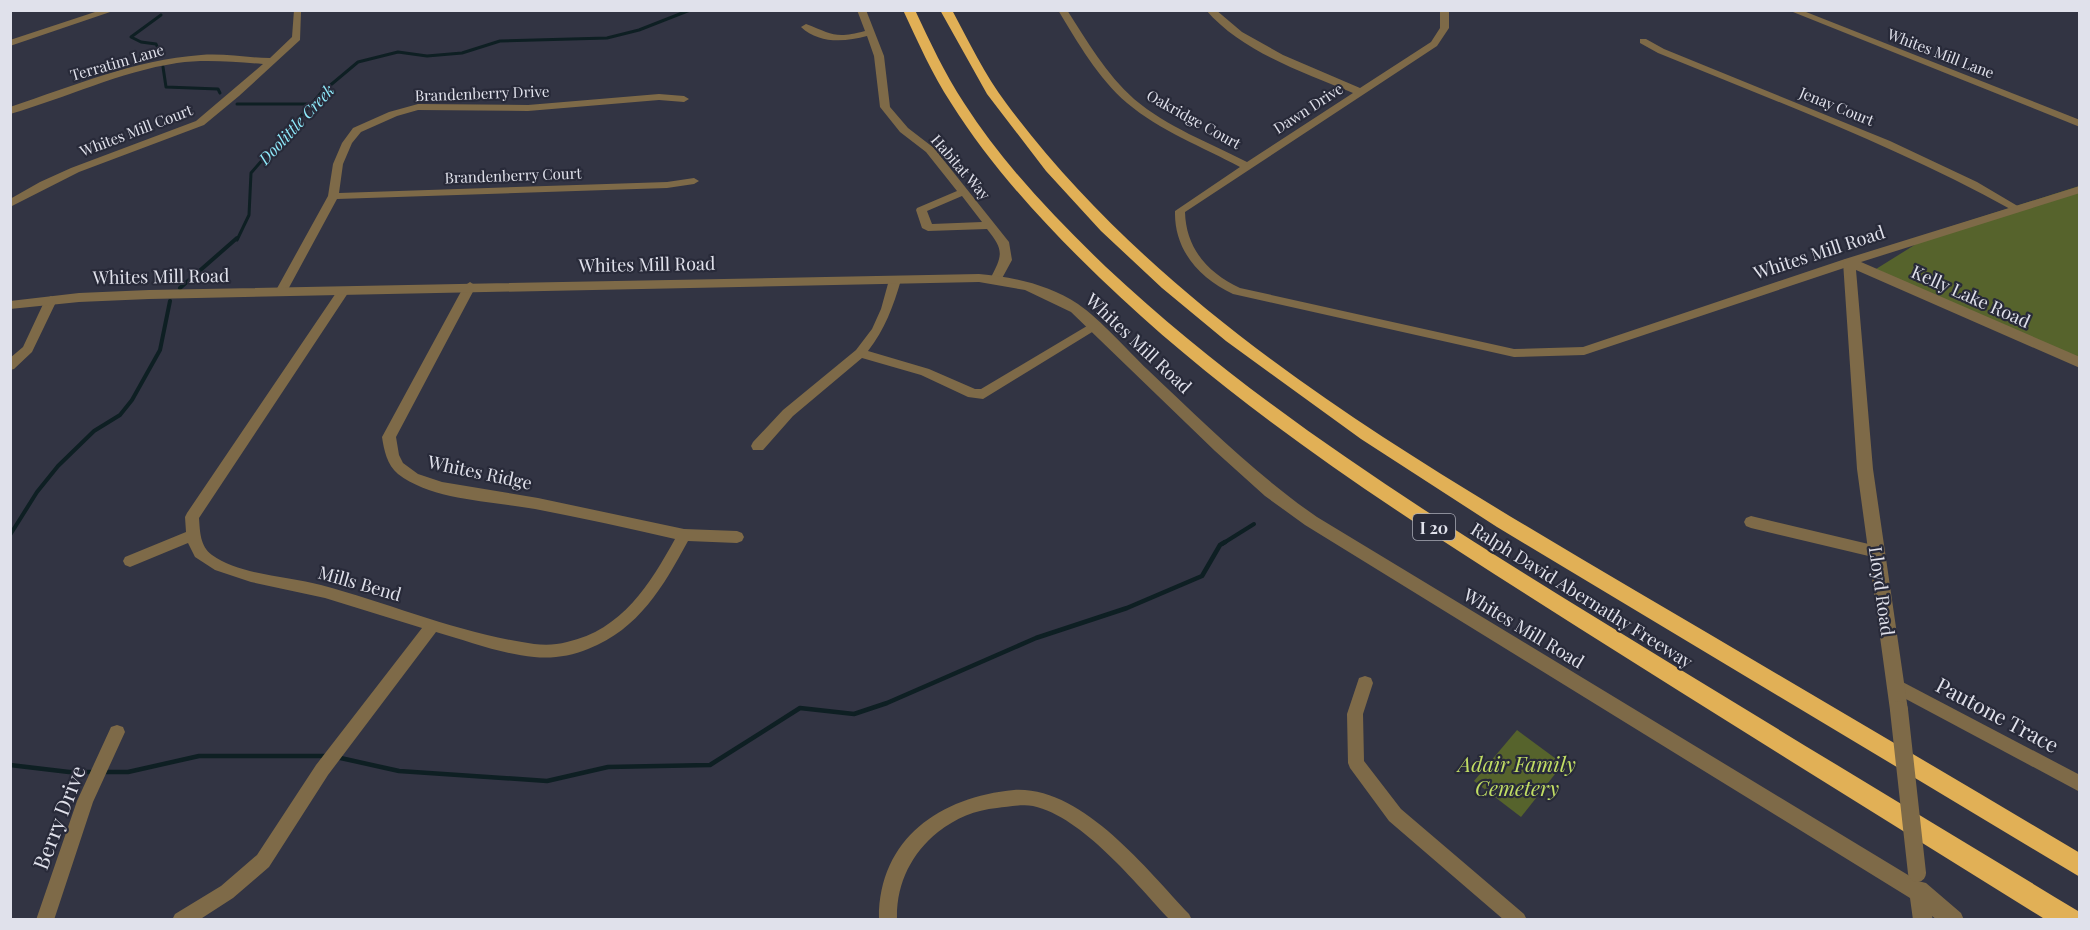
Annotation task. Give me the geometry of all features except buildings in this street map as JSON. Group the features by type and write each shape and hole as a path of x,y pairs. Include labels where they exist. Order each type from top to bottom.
{"highway":[{"name":"Ralph David Abernathy Freeway","path":"909,10 931,57 966,116 1036,205 1118,287 1237,388 1308,442 1430,524 2069,920"},
{"name":"Ralph David Abernathy Freeway","path":"946,10 981,75 1000,104 1056,173 1120,240 1249,350 1357,428 1476,505 2079,866"}],"street":[{"path":"10,43 112,10"},
{"name":"Habitat Way","path":"861,10 879,56 885,107 904,130 930,150 991,225 1006,251 1006,260 996,279"},
{"name":"Oakridge Court","path":"1062,10 1086,47 1125,95 1144,111 1247,166"},
{"path":"1210,10 1227,28 1252,43 1360,92"},
{"name":"Dawn Drive","path":"1180,226 1180,211 1434,44 1444,33 1447,24 1444,10"},
{"name":"Whites Mill Lane","path":"1792,10 2079,124"},
{"name":"Whites Mill Court","path":"10,204 67,173 200,123 236,94 297,38 297,12"},
{"path":"806,27 815,34 831,38 844,39 870,32"},
{"name":"Jenay Court","path":"1643,41 1661,51 1892,145 1975,185 2016,208"},
{"name":"Terratim Lane","path":"10,111 159,63 215,57 270,61"},
{"name":"Brandenberry Drive","path":"281,292 333,196 338,164 347,143 357,130 393,114 418,107 528,108 659,97 684,99"},
{"name":"Brandenberry Court","path":"333,196 666,185 694,181"},
{"name":"Whites Mill Road","path":"1180,226 1182,240 1189,252 1205,270 1230,288 1514,353 1584,351 1849,262 2079,189"},
{"path":"963,192 921,210 928,228 991,225"},
{"name":"Kelly Lake Road","path":"1849,262 2079,363"},
{"name":"Lloyd Road","path":"1849,262 1865,470 1899,710 1923,920"},
{"name":"Whites Mill Road","path":"10,305 126,294 470,286 996,279 1041,289 1076,309 1096,326 1220,447 1270,492 1303,515 1918,883 1954,920"},
{"path":"758,446 788,414 860,353 877,331 887,309 895,280"},
{"name":"Whites Ridge","path":"470,286 389,437 393,459 401,470 418,480 449,489 528,502 684,535 737,537"},
{"path":"130,561 193,535 192,517 344,290"},
{"path":"10,366 28,349 51,300"},
{"path":"860,353 925,372 974,394 983,394 1096,326"},
{"path":"1750,522 1877,552"},
{"name":"Mills Bend","path":"193,535 201,553 226,568 258,578 310,589 433,625"},
{"path":"181,920 227,892 263,861 328,762 433,625 534,651 558,650 581,644 609,632 632,615 652,590 684,535"},
{"path":"1365,683 1356,714 1356,763 1395,815 1518,920"},
{"name":"Pautone Trace","path":"1895,685 2079,784"},
{"name":"Berry Drive","path":"45,920 86,801 117,732"},
{"path":"888,920 892,877 911,848 933,824 976,801 1031,798 1055,805 1086,824 1183,920"}],"green space":[{"path":"2079,186 2079,363 1876,269 1937,231"},
{"name":"Adair Family Cemetery","path":"1517,730 1563,764 1521,817 1474,781"}],"waterway":[{"name":"Doolittle Creek","path":"237,240 249,215 251,173 321,93 358,62 398,52 427,56 462,53 500,41 607,38 639,30 690,10"},
{"path":"161,15 131,37 141,42 156,44 161,55"},
{"path":"163,67 166,87 218,89 220,93"},
{"path":"237,104 310,104"},
{"name":"Doolittle Creek","path":"180,288 237,238"},
{"name":"Doolittle Creek","path":"10,535 37,492 58,466 94,431 120,415 132,400 160,350 170,301"},
{"path":"1222,544 1254,524"},
{"path":"336,757 399,771 547,781 608,767 710,765 800,708 854,714 887,703 1036,638 1127,608 1202,576 1220,545 1225,542"},
{"path":"104,772 128,772 199,756 326,756"},
{"path":"10,765 69,772 94,772"}]}
